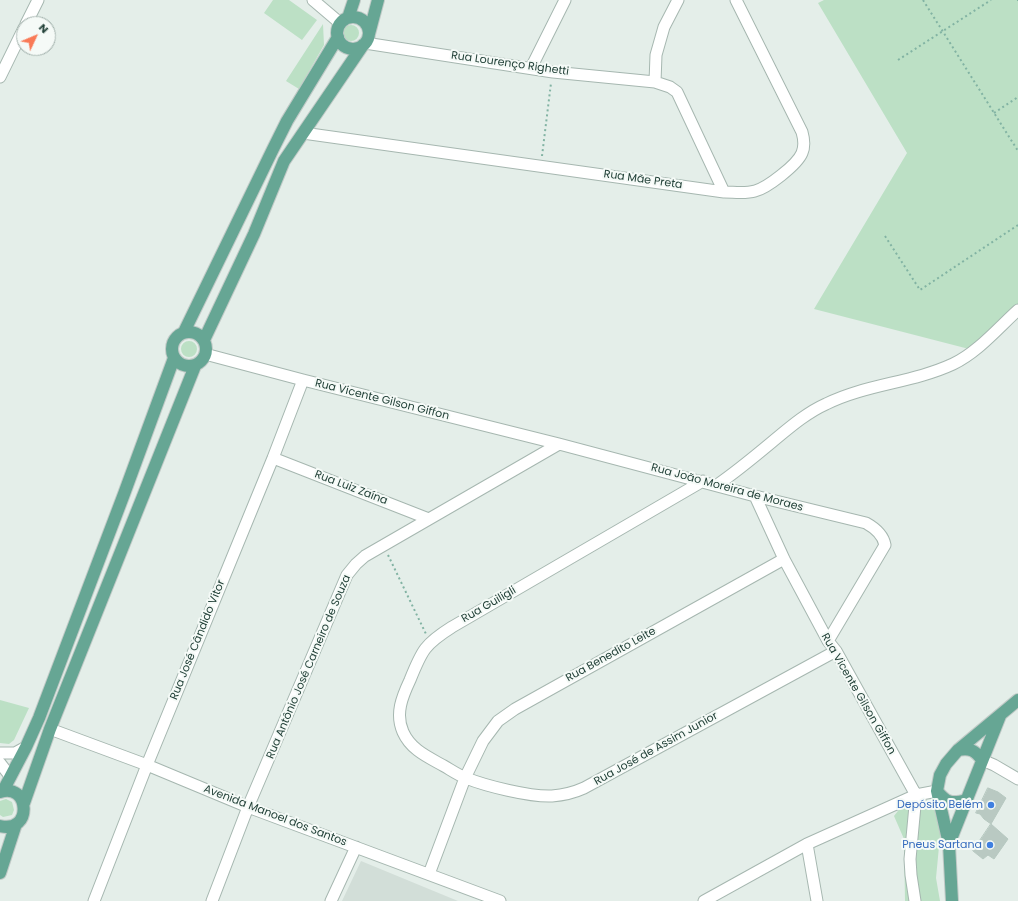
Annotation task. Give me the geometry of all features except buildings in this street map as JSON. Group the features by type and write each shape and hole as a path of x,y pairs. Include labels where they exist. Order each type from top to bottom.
{"main road":[{"path":"184,332 265,163 288,121 338,38 338,28 344,21 354,0"},
{"path":"204,340 254,234 284,161 366,41 378,0"},
{"path":"338,38 344,46 349,48 359,47 366,41 367,25 365,22 357,17 344,21"},
{"path":"24,803 50,729 195,366 202,361 205,354 206,345 204,340 196,333 190,331 178,334 171,344 171,350 174,358 181,365 195,366"},
{"path":"1,791 26,747 124,494 174,358"},
{"path":"952,901 949,844 937,791 940,774 958,750 1018,700"},
{"path":"949,844 1000,716"},
{"path":"958,750 972,750 978,754 982,760"},
{"path":"0,826 11,827 16,824 24,815 25,809 24,803 18,794 8,790 1,791"},
{"path":"937,791 945,800 952,802 967,800"},
{"path":"0,873 16,824"}],"street":[{"path":"30,16 38,0"},
{"path":"313,0 344,21"},
{"path":"531,68 565,0"},
{"path":"655,82 656,55 664,27 678,0"},
{"name":"Rua Mãe Preta","path":"303,133 724,192 755,191 764,187 796,162 802,154 805,144 802,132 736,0"},
{"name":"Rua Lourenço Righetti","path":"366,41 553,72 655,82 670,87 677,92 724,192"},
{"path":"0,77 16,44"},
{"path":"717,485 741,468 811,412 849,393 917,377 952,364 978,346 1018,310"},
{"name":"Rua Vicente Gilson Giffon","path":"205,354 559,444"},
{"name":"Rua José Cândido Vitor","path":"94,901 147,765 273,458 303,380"},
{"name":"Rua João Moreira de Moraes","path":"559,444 755,496 866,522 874,527 880,534 885,545 828,641"},
{"name":"Rua Antônio José Carneiro de Souza","path":"212,901 248,807 347,575 365,556 559,444"},
{"name":"Rua Luiz Zaína","path":"273,458 429,518"},
{"name":"Rua Guiligli","path":"465,778 420,753 410,744 402,731 399,715 401,700 419,656 430,642 452,626 703,481"},
{"name":"Rua Vicente Gilson Giffon","path":"755,496 784,559 828,641 836,651 916,795"},
{"name":"Rua Benedito Leite","path":"429,874 465,778 483,741 498,721 515,709 784,559"},
{"name":"Rua José de Assim Junior","path":"465,778 494,787 530,794 550,796 570,794 584,788 836,651"},
{"name":"Avenida Manoel dos Santos","path":"50,729 147,765 248,807 500,901"},
{"path":"0,753 15,752 26,747"},
{"path":"982,760 1018,779"},
{"path":"0,763 10,776"},
{"path":"704,901 807,844 916,795 937,791"},
{"path":"915,901 910,859 916,795"},
{"path":"807,844 817,901"},
{"path":"331,901 356,847"}],"path":[{"path":"923,0 1018,152"},
{"path":"898,60 991,0"},
{"path":"541,166 553,72"},
{"path":"994,113 1018,97"},
{"path":"885,236 920,290 1018,225"},
{"path":"384,545 430,642"}],"shaded area":[{"path":"361,861 424,887 458,901 342,901"}],"green space":[{"path":"273,0 289,0 317,20 302,40 264,13"},
{"path":"824,0 1018,0 1018,304 969,349 814,309 907,153 818,3"},
{"path":"323,24 324,45 299,89 286,81"},
{"path":"348,25 354,25 359,30 357,39 354,41 348,41 343,36 343,30"},
{"path":"186,341 192,341 197,346 195,355 192,357 186,357 181,352 181,346"},
{"path":"0,700 29,708 14,740 9,744 0,743"},
{"path":"6,799 12,802 14,810 12,815 3,817 0,815 0,801"},
{"path":"926,800 936,806 942,815 936,878 940,901 905,901 904,839 894,816 901,807"}],"place":[{"name":"Depósito Belém","path":"991,805"},
{"name":"Pneus Sartana","path":"990,845"}]}
